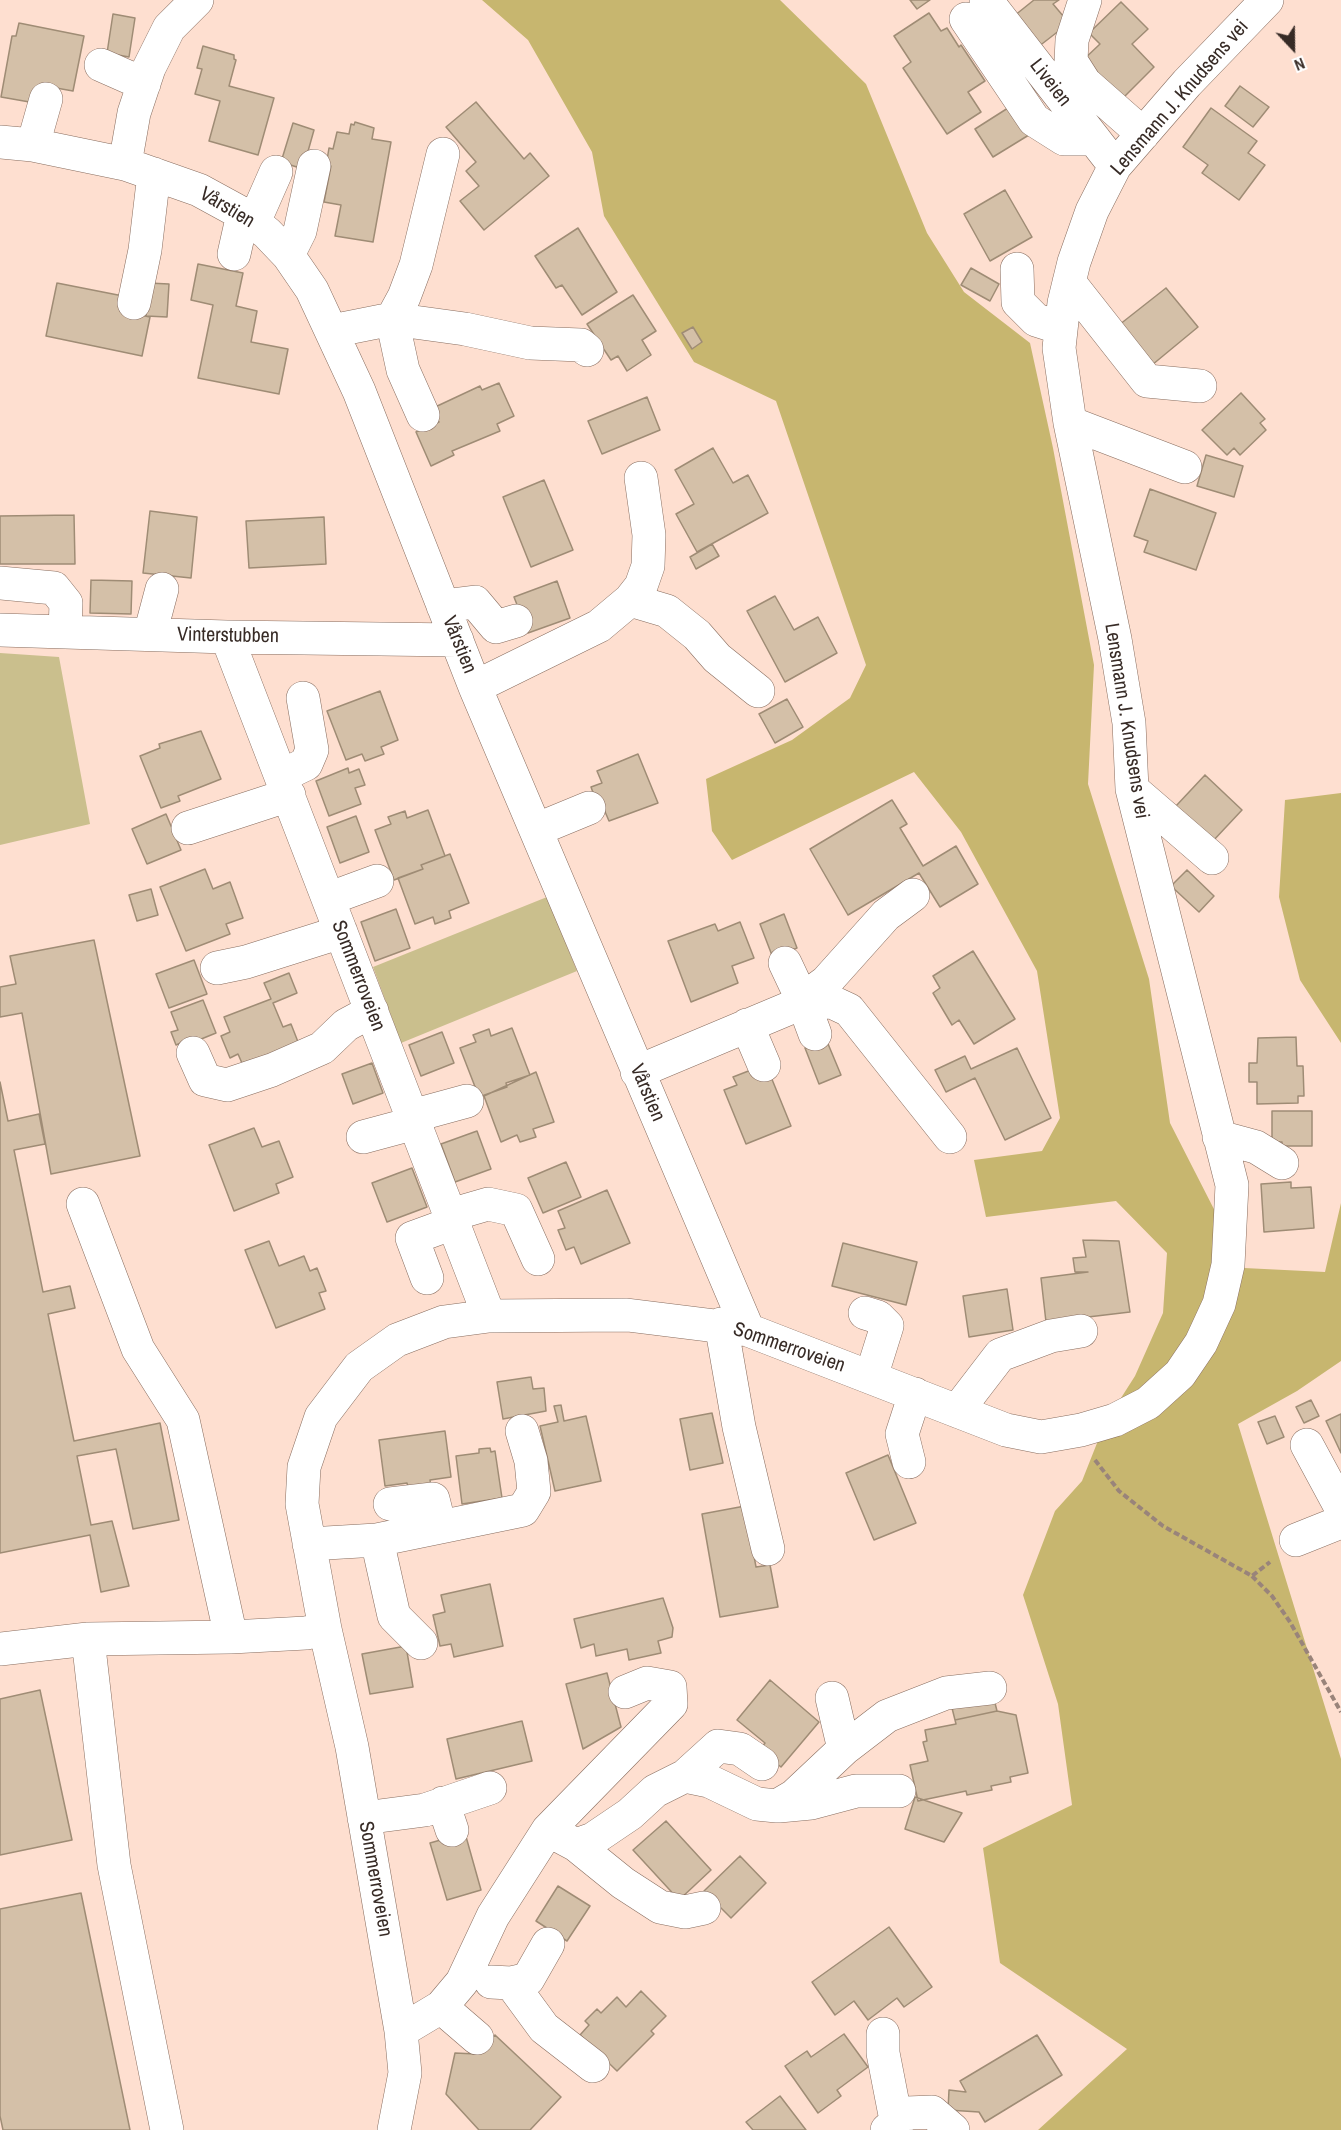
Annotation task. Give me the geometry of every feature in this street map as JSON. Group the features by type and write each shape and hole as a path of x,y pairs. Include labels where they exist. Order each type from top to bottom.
{"street":[{"path":"1085,0 1072,40 1071,61 1085,83 1143,134"},
{"name":"Lensmann J. Knudsens vei","path":"1006,1430 1041,1437 1081,1430 1115,1420 1148,1403 1180,1374 1201,1342 1219,1304 1228,1264 1232,1185 1132,789 1129,723 1115,639 1070,423 1059,348 1069,282 1092,211 1114,166 1187,82 1267,0"},
{"path":"134,303 145,250 134,113 144,84 182,5"},
{"name":"Liveien","path":"976,10 1094,139 1114,166"},
{"path":"101,65 144,84"},
{"path":"9,145 46,99"},
{"name":"Vårstien","path":"9,145 139,169 199,190 248,218 288,255 312,291 332,331 476,687 538,829 637,1072 735,1327 731,1429 768,1549"},
{"path":"423,415 403,370 393,319 416,265 443,154"},
{"path":"288,255 300,231 314,166"},
{"path":"234,254 248,218 276,172"},
{"path":"1017,269 1018,302 1036,320 1061,328"},
{"path":"1069,282 1147,381 1200,386"},
{"path":"332,331 393,319 465,329 530,343 581,345 587,350"},
{"path":"1070,423 1185,467"},
{"path":"476,687 599,626 630,600 641,586 648,566 649,535 641,478"},
{"path":"0,583 54,588 66,603 65,632"},
{"path":"150,634 162,589"},
{"path":"630,600 667,611 697,635 717,658 759,691"},
{"path":"443,606 475,602 496,627 516,621"},
{"name":"Vinterstubben","path":"0,630 227,637 457,640"},
{"name":"Sommerroveien","path":"227,637 489,1316"},
{"path":"188,828 285,786 306,764 312,750 303,698"},
{"path":"1132,789 1212,858"},
{"path":"538,829 589,808"},
{"path":"328,899 377,881"},
{"path":"637,1072 792,1007 825,982 886,915 913,895"},
{"path":"217,968 246,962 341,932"},
{"path":"785,963 802,999 814,1034"},
{"path":"802,999 834,1003 849,1010 950,1137"},
{"path":"193,1053 205,1080 227,1085 272,1070 322,1048 346,1025 372,1011"},
{"path":"747,1025 764,1065"},
{"path":"363,1137 467,1101"},
{"path":"1219,1137 1256,1147 1282,1163"},
{"path":"83,1204 138,1349 183,1420 231,1637"},
{"path":"427,1278 409,1230 452,1219 488,1204 516,1210 538,1259"},
{"path":"865,1313 878,1317 887,1326 871,1377"},
{"name":"Sommerroveien","path":"394,2130 405,2073 401,2031 352,1747 325,1629 302,1504 304,1467 321,1417 359,1367 397,1340 444,1322 489,1316 627,1315 735,1327 1006,1430"},
{"path":"957,1411 1000,1355 1051,1336 1081,1331"},
{"path":"909,1462 902,1434 915,1394"},
{"path":"309,1544 377,1540 523,1510 534,1492 531,1461 522,1431"},
{"path":"1307,1445 1341,1508"},
{"path":"390,1504 434,1499 440,1527"},
{"path":"1296,1540 1341,1522"},
{"path":"377,1540 394,1616 421,1643"},
{"path":"0,1649 88,1639 231,1637 306,1633 325,1629"},
{"path":"88,1639 114,1865 167,2130"},
{"path":"401,2031 441,2007 462,1982 493,1916 548,1830 671,1704 670,1687 647,1683 625,1692"},
{"path":"777,1806 794,1796 844,1749 887,1716 946,1693 990,1688"},
{"path":"832,1698 844,1749"},
{"path":"576,1845 593,1839 630,1814 655,1791 685,1776 718,1746 740,1749 762,1764"},
{"path":"685,1776 709,1781 757,1804 777,1806 811,1803 856,1791 899,1791"},
{"path":"364,1818 424,1810 448,1817 490,1788"},
{"path":"548,1830 576,1845 623,1883 660,1906 685,1912 704,1908"},
{"path":"462,1982 510,1983 528,1979 548,1944"},
{"path":"510,1983 544,2028 592,2066"},
{"path":"441,2007 477,2038"},
{"path":"883,2034 891,2125"},
{"path":"891,2125 907,2113 932,2112 953,2130"}],"path":[{"path":"1081,1430 1098,1467 1119,1491 1163,1526 1252,1576 1272,1596 1290,1622 1341,1712"},
{"path":"1252,1576 1296,1540"}],"shaded area":[{"path":"482,0 780,0 866,84 927,233 964,292 1030,343 1053,448 1094,665 1088,784 1149,979 1170,1123 1244,1268 1325,1272 1341,1203 1341,1361 1297,1391 1238,1424 1341,1759 1341,2130 1038,2130 1127,2049 1000,1963 983,1848 1072,1805 1058,1704 1023,1595 1055,1511 1082,1481 1105,1423 1135,1376 1163,1313 1167,1253 1116,1201 986,1217 974,1160 1042,1151 1060,1118 1037,971 961,832 914,772 732,860 712,831 706,779 792,740 850,698 866,665 776,401 694,362 604,216 592,152 528,40"},
{"path":"0,653 59,657 90,824 0,845"},
{"path":"1341,793 1341,1043 1300,980 1279,897 1285,800"},
{"path":"547,897 577,971 401,1043 373,967"}],"building":[{"path":"910,0 930,0 917,9"},
{"path":"1034,0 1059,0 1053,4 1069,23 1038,47 1014,16"},
{"path":"1121,2 1148,29 1132,44 1154,67 1120,101 1081,62 1100,44 1089,33"},
{"path":"929,13 941,31 947,28 959,47 961,45 985,81 968,92 981,112 947,134 903,68 911,62 894,36"},
{"path":"113,14 135,18 129,57 107,53"},
{"path":"19,23 84,36 73,91 45,86 41,104 1,97 12,36 16,36"},
{"path":"203,46 234,55 236,60 229,86 274,98 258,155 209,141 220,101 195,94 202,69 197,68"},
{"path":"1240,86 1269,107 1253,127 1225,106"},
{"path":"1019,101 1037,130 993,157 975,129"},
{"path":"476,102 524,159 530,153 549,176 484,230 460,201 479,186 466,171 476,162 446,127"},
{"path":"1211,108 1257,141 1248,153 1265,165 1239,200 1202,173 1208,165 1183,147"},
{"path":"355,122 374,128 372,139 391,142 373,242 335,236 341,205 324,202 331,166 326,166 329,148 333,149 337,132 349,134 351,124 354,125"},
{"path":"293,123 314,130 303,169 281,162"},
{"path":"1005,190 1032,237 990,261 964,214"},
{"path":"578,228 617,292 582,315 562,285 556,288 535,256"},
{"path":"198,264 243,273 236,306 257,311 251,342 288,349 279,394 198,378 213,305 191,300"},
{"path":"971,268 999,284 990,301 961,285"},
{"path":"57,283 123,296 120,311 150,317 142,356 46,336"},
{"path":"148,283 169,284 167,317 146,316"},
{"path":"1166,288 1198,327 1152,365 1119,325"},
{"path":"633,295 656,331 642,340 651,355 627,371 618,356 611,360 587,324"},
{"path":"693,327 702,342 692,349 682,333"},
{"path":"499,383 514,416 497,424 500,431 452,451 454,455 431,466 416,432 439,422 433,408 480,386 482,390"},
{"path":"1241,393 1265,419 1260,423 1266,430 1240,455 1234,448 1227,455 1202,430"},
{"path":"647,397 660,430 602,454 588,421"},
{"path":"713,448 733,483 748,475 768,513 697,552 676,514 694,504 675,470"},
{"path":"1206,455 1243,466 1234,497 1197,486"},
{"path":"544,480 573,550 531,567 503,497"},
{"path":"1150,489 1216,513 1196,570 1144,552 1148,541 1134,536"},
{"path":"150,511 197,517 191,578 143,573"},
{"path":"74,515 75,564 0,564 0,516"},
{"path":"324,517 326,564 249,568 246,521"},
{"path":"712,544 719,556 696,569 690,557"},
{"path":"91,580 132,581 131,614 90,613"},
{"path":"557,581 570,618 528,633 514,597"},
{"path":"775,596 794,630 818,617 837,653 785,682 747,611"},
{"path":"380,691 398,740 381,747 384,754 365,761 362,754 346,760 327,711"},
{"path":"787,699 803,727 775,743 759,714"},
{"path":"201,731 221,779 178,796 180,801 161,808 140,756 160,748 159,744"},
{"path":"638,754 658,803 609,821 603,807 599,809 591,787 602,783 597,771"},
{"path":"348,768 349,773 359,769 365,785 355,788 361,804 329,816 316,781"},
{"path":"1205,775 1242,810 1212,842 1175,807"},
{"path":"892,800 907,824 900,828 923,866 956,846 978,884 940,907 919,873 848,915 810,849"},
{"path":"428,810 445,856 421,865 423,869 394,880 375,830 391,824 388,817 405,811 407,818"},
{"path":"166,814 181,850 147,864 132,829"},
{"path":"356,816 369,852 340,863 327,827"},
{"path":"450,854 469,903 449,911 451,918 435,924 433,917 415,924 398,878 423,869 421,865"},
{"path":"205,869 213,889 230,882 243,918 226,924 230,934 186,951 160,887"},
{"path":"1187,870 1214,896 1199,912 1171,886"},
{"path":"151,889 158,915 137,921 129,895"},
{"path":"396,909 410,948 375,961 361,922"},
{"path":"784,914 797,948 773,958 760,924"},
{"path":"740,922 754,958 732,966 738,983 691,1002 668,941 715,924 718,931"},
{"path":"94,940 140,1156 51,1174 22,1013 0,1017 0,987 16,984 10,956"},
{"path":"973,951 1015,1019 974,1044 959,1020 952,1025 933,993 940,988 933,976"},
{"path":"194,960 207,994 169,1008 156,974"},
{"path":"289,973 297,993 273,1003 283,1027 291,1024 300,1047 245,1070 238,1054 230,1058 221,1036 230,1032 224,1017 271,999 264,983"},
{"path":"203,1000 216,1033 184,1046 183,1042 176,1045 171,1032 178,1030 171,1012"},
{"path":"512,1028 530,1075 506,1083 507,1087 479,1097 460,1048 476,1042 473,1035 489,1029 491,1036"},
{"path":"442,1032 454,1063 421,1076 409,1045"},
{"path":"1296,1037 1297,1066 1303,1066 1304,1096 1298,1096 1298,1103 1257,1104 1257,1082 1249,1082 1249,1063 1257,1063 1258,1038"},
{"path":"826,1039 841,1075 819,1084 805,1048"},
{"path":"1017,1048 1051,1118 1005,1140 975,1078 946,1092 935,1070 965,1056 971,1069"},
{"path":"372,1063 383,1093 353,1104 342,1074"},
{"path":"751,1070 769,1072 791,1126 746,1144 724,1090 737,1085 733,1077"},
{"path":"536,1072 554,1122 533,1129 536,1137 520,1142 517,1135 501,1142 484,1096"},
{"path":"0,1082 8,1121 39,1114 45,1144 14,1150 43,1292 70,1286 75,1308 48,1314 74,1441 160,1423 179,1520 133,1529 116,1449 77,1456 91,1525 112,1521 129,1586 101,1592 90,1535 0,1553"},
{"path":"1272,1111 1312,1111 1312,1146 1282,1146 1282,1142 1272,1142"},
{"path":"254,1128 262,1147 279,1141 293,1177 276,1184 279,1193 234,1211 209,1145"},
{"path":"477,1131 491,1169 455,1182 441,1144"},
{"path":"566,1162 581,1197 543,1213 528,1178"},
{"path":"412,1168 427,1207 387,1222 372,1183"},
{"path":"1291,1182 1291,1188 1311,1187 1314,1228 1264,1232 1261,1184"},
{"path":"607,1190 630,1243 581,1264 574,1247 566,1250 558,1230 565,1228 558,1211"},
{"path":"1083,1240 1119,1241 1130,1312 1046,1322 1041,1278 1088,1272 1075,1272 1073,1258 1086,1257"},
{"path":"269,1241 279,1266 304,1256 310,1271 317,1268 326,1291 319,1293 325,1309 276,1328 245,1250"},
{"path":"843,1243 917,1262 906,1305 832,1286"},
{"path":"1007,1289 1013,1330 969,1337 963,1296"},
{"path":"531,1377 533,1389 544,1388 546,1411 503,1419 497,1382"},
{"path":"1311,1400 1319,1416 1304,1423 1296,1407"},
{"path":"561,1405 564,1421 586,1416 601,1481 555,1491 540,1426 558,1422 554,1406"},
{"path":"712,1413 723,1463 690,1470 680,1419"},
{"path":"1341,1414 1341,1453 1326,1421"},
{"path":"1275,1416 1284,1437 1267,1444 1258,1422"},
{"path":"445,1431 451,1477 430,1480 431,1487 409,1490 407,1483 385,1486 379,1440"},
{"path":"490,1448 491,1452 495,1451 502,1498 462,1504 456,1456 479,1453 479,1449"},
{"path":"888,1455 916,1523 874,1540 846,1473"},
{"path":"745,1506 756,1567 770,1565 778,1607 720,1617 702,1514"},
{"path":"490,1584 503,1646 454,1657 451,1644 440,1646 433,1615 445,1612 441,1595"},
{"path":"663,1598 673,1628 672,1637 658,1641 661,1653 629,1660 627,1649 596,1656 594,1644 581,1648 574,1619"},
{"path":"406,1646 413,1687 370,1694 362,1654"},
{"path":"607,1673 621,1727 583,1749 566,1684"},
{"path":"770,1680 819,1722 781,1767 760,1750 765,1743 737,1720"},
{"path":"40,1690 72,1840 0,1855 0,1699"},
{"path":"993,1695 997,1711 955,1720 951,1704"},
{"path":"997,1711 1016,1715 1028,1773 1010,1777 1011,1782 991,1786 992,1790 967,1795 966,1791 918,1801 910,1765 928,1761 923,1742 927,1741 925,1730 956,1724 955,1720"},
{"path":"522,1721 532,1761 456,1779 447,1739"},
{"path":"915,1797 962,1813 944,1842 905,1829"},
{"path":"666,1821 711,1870 679,1900 633,1850"},
{"path":"465,1833 481,1890 447,1900 430,1843"},
{"path":"740,1856 766,1883 731,1918 704,1891"},
{"path":"558,1886 590,1906 567,1941 536,1921"},
{"path":"81,1893 130,2130 3,2130 0,2116 0,1909"},
{"path":"889,1927 932,1987 904,2007 897,1998 868,2020 854,2001 835,2015 812,1982"},
{"path":"641,1991 666,2016 651,2031 654,2034 617,2071 580,2035 589,2025 585,2021 597,2009 601,2013 617,1997 626,2007"},
{"path":"844,2034 868,2067 837,2090 841,2096 818,2113 785,2066 807,2051 811,2057"},
{"path":"495,2035 561,2097 530,2130 479,2130 446,2094 455,2053 476,2054"},
{"path":"1037,2035 1062,2075 985,2122 979,2112 948,2110 949,2090 966,2092 960,2081"},
{"path":"780,2096 806,2130 753,2130 746,2122"}]}
